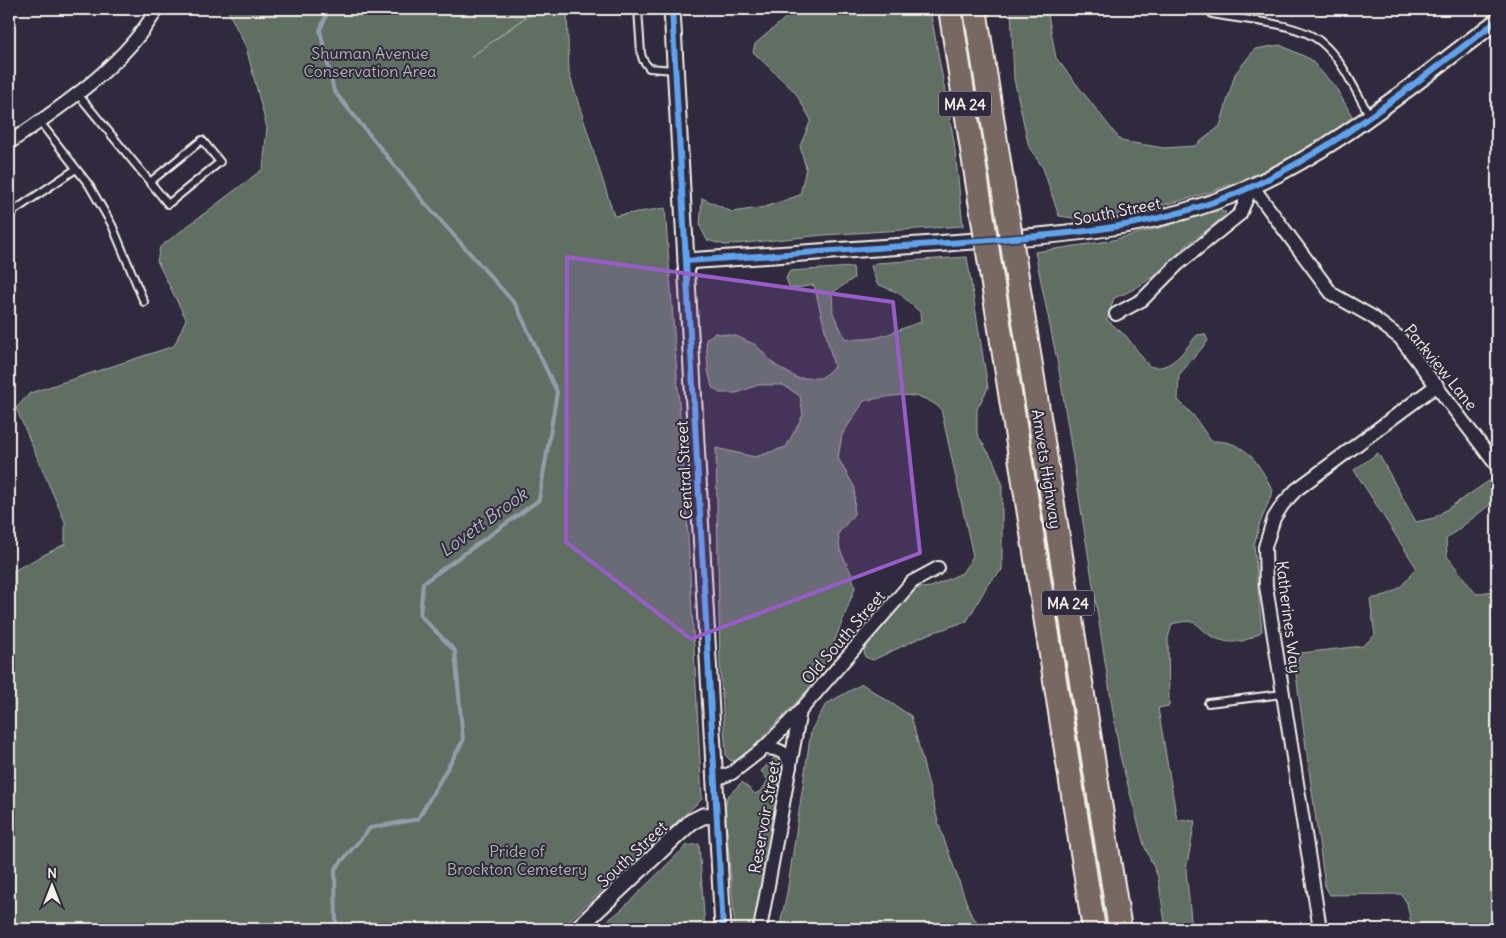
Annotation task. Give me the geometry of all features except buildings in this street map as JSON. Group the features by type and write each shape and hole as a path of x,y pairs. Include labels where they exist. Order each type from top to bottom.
{"highway":[{"name":"Amvets Highway","path":"950,9 1094,929"},
{"name":"Amvets Highway","path":"975,9 1120,929"}],"street":[{"path":"9,144 77,93 125,50 157,9"},
{"name":"Central Street","path":"672,9 724,929"},
{"name":"South Street","path":"686,262 1079,232 1136,223 1174,214 1228,197 1329,144 1370,116 1497,21"},
{"path":"1116,314 1142,300 1178,264 1240,214 1252,186"},
{"name":"Parkview Lane","path":"1252,186 1332,294 1371,316 1400,338 1497,466"},
{"name":"Katherines Way","path":"1320,929 1282,694 1264,567 1265,547 1274,518 1296,490 1437,385"},
{"name":"Old South Street","path":"764,748 800,711 912,582 938,568"},
{"name":"Reservoir Street","path":"760,929 800,711"},
{"path":"715,779 732,773 764,748 775,748 782,751 789,760 790,770"},
{"name":"South Street","path":"577,929 691,822 703,816 717,815"}],"lane":[{"path":"638,9 643,60 646,65 653,69 676,70"},
{"path":"1212,14 1294,29 1320,41 1338,61 1370,116"},
{"path":"77,93 168,204 220,162 202,140 150,182"},
{"path":"40,122 89,185 112,225 144,302"},
{"path":"9,214 76,169"},
{"path":"1208,703 1282,694"}],"highlighted area":[{"path":"567,257 893,302 920,553 691,639 566,542"}],"green space":[{"path":"227,9 536,9 471,57 538,9 567,9 569,73 614,216 665,208 686,498 702,799 560,929 9,929 9,573 65,544 65,522 16,408 30,393 174,346 186,319 157,261 160,247 263,169 267,128 246,47"},
{"path":"796,9 930,9 954,141 963,226 824,235 725,245 707,240 700,226 702,198 732,212 765,207 800,195 806,168 800,146 811,120 795,92 753,52 755,44"},
{"path":"1011,9 1047,9 1056,58 1121,141 1164,148 1195,146 1220,126 1235,74 1255,49 1280,45 1310,59 1336,88 1355,121 1276,165 1222,188 1194,197 1165,205 1097,218 1082,219 1059,216 1043,168 1029,147 1014,79"},
{"path":"1215,211 1226,212 1216,223 1194,239 1148,280 1114,298 1107,320 1126,336 1149,366 1157,367 1171,363 1197,335 1205,334 1208,341 1179,375 1178,400 1193,415 1211,441 1233,444 1250,455 1273,491 1260,523 1254,545 1262,631 1250,638 1231,642 1211,636 1195,623 1184,622 1172,624 1168,638 1169,706 1158,708 1177,820 1195,821 1186,870 1192,929 1166,929 1158,877 1144,845 1120,756 1059,370 1035,252 1109,241"},
{"path":"967,257 988,388 977,409 977,434 993,460 1002,483 1002,570 988,584 967,621 926,635 873,660 865,657 864,650 912,589 931,587 962,573 973,556 941,409 923,398 904,395 864,401 842,435 838,458 855,488 854,514 838,534 840,550 852,575 855,588 829,656 807,691 755,745 738,760 731,761 726,756 720,667 716,448 755,457 786,447 803,415 800,396 783,385 758,385 737,393 720,393 712,387 708,370 706,339 715,333 736,336 756,345 775,365 797,378 821,378 834,367 814,285 790,289 786,278 790,271 853,267 854,278 832,293 833,313 845,338 867,339 876,338 921,322 920,312 899,293 877,284 871,266 876,263"},
{"path":"1378,453 1416,522 1434,518 1489,481 1497,490 1497,499 1446,539 1447,556 1476,594 1497,590 1497,929 1412,929 1407,903 1401,894 1330,895 1325,886 1295,667 1301,653 1363,646 1375,635 1370,599 1397,589 1406,581 1416,567 1354,470"},
{"path":"862,684 911,716 939,825 971,915 984,929 779,929 787,893 811,731 826,704"},
{"path":"776,756 781,761 783,769 753,929 735,929 725,809 727,797 742,782 755,794 762,790 768,780 761,771"},
{"path":"699,844 705,929 597,929 620,911 686,846"}],"waterway":[{"name":"Lovett Brook","path":"329,9 320,30 334,91 425,203 516,305 557,392 539,500 423,583 420,615 455,651 463,741 418,819 370,828 335,869 336,929"}],"cycle path":[{"path":"672,9 723,929"},
{"path":"686,261 1054,235 1124,225 1193,209 1264,181 1334,141 1401,94 1497,21"}],"park label":[{"name":"Shuman Avenue Conservation Area","path":"370,62"},
{"name":"Pride of Brockton Cemetery","path":"517,860"}]}
